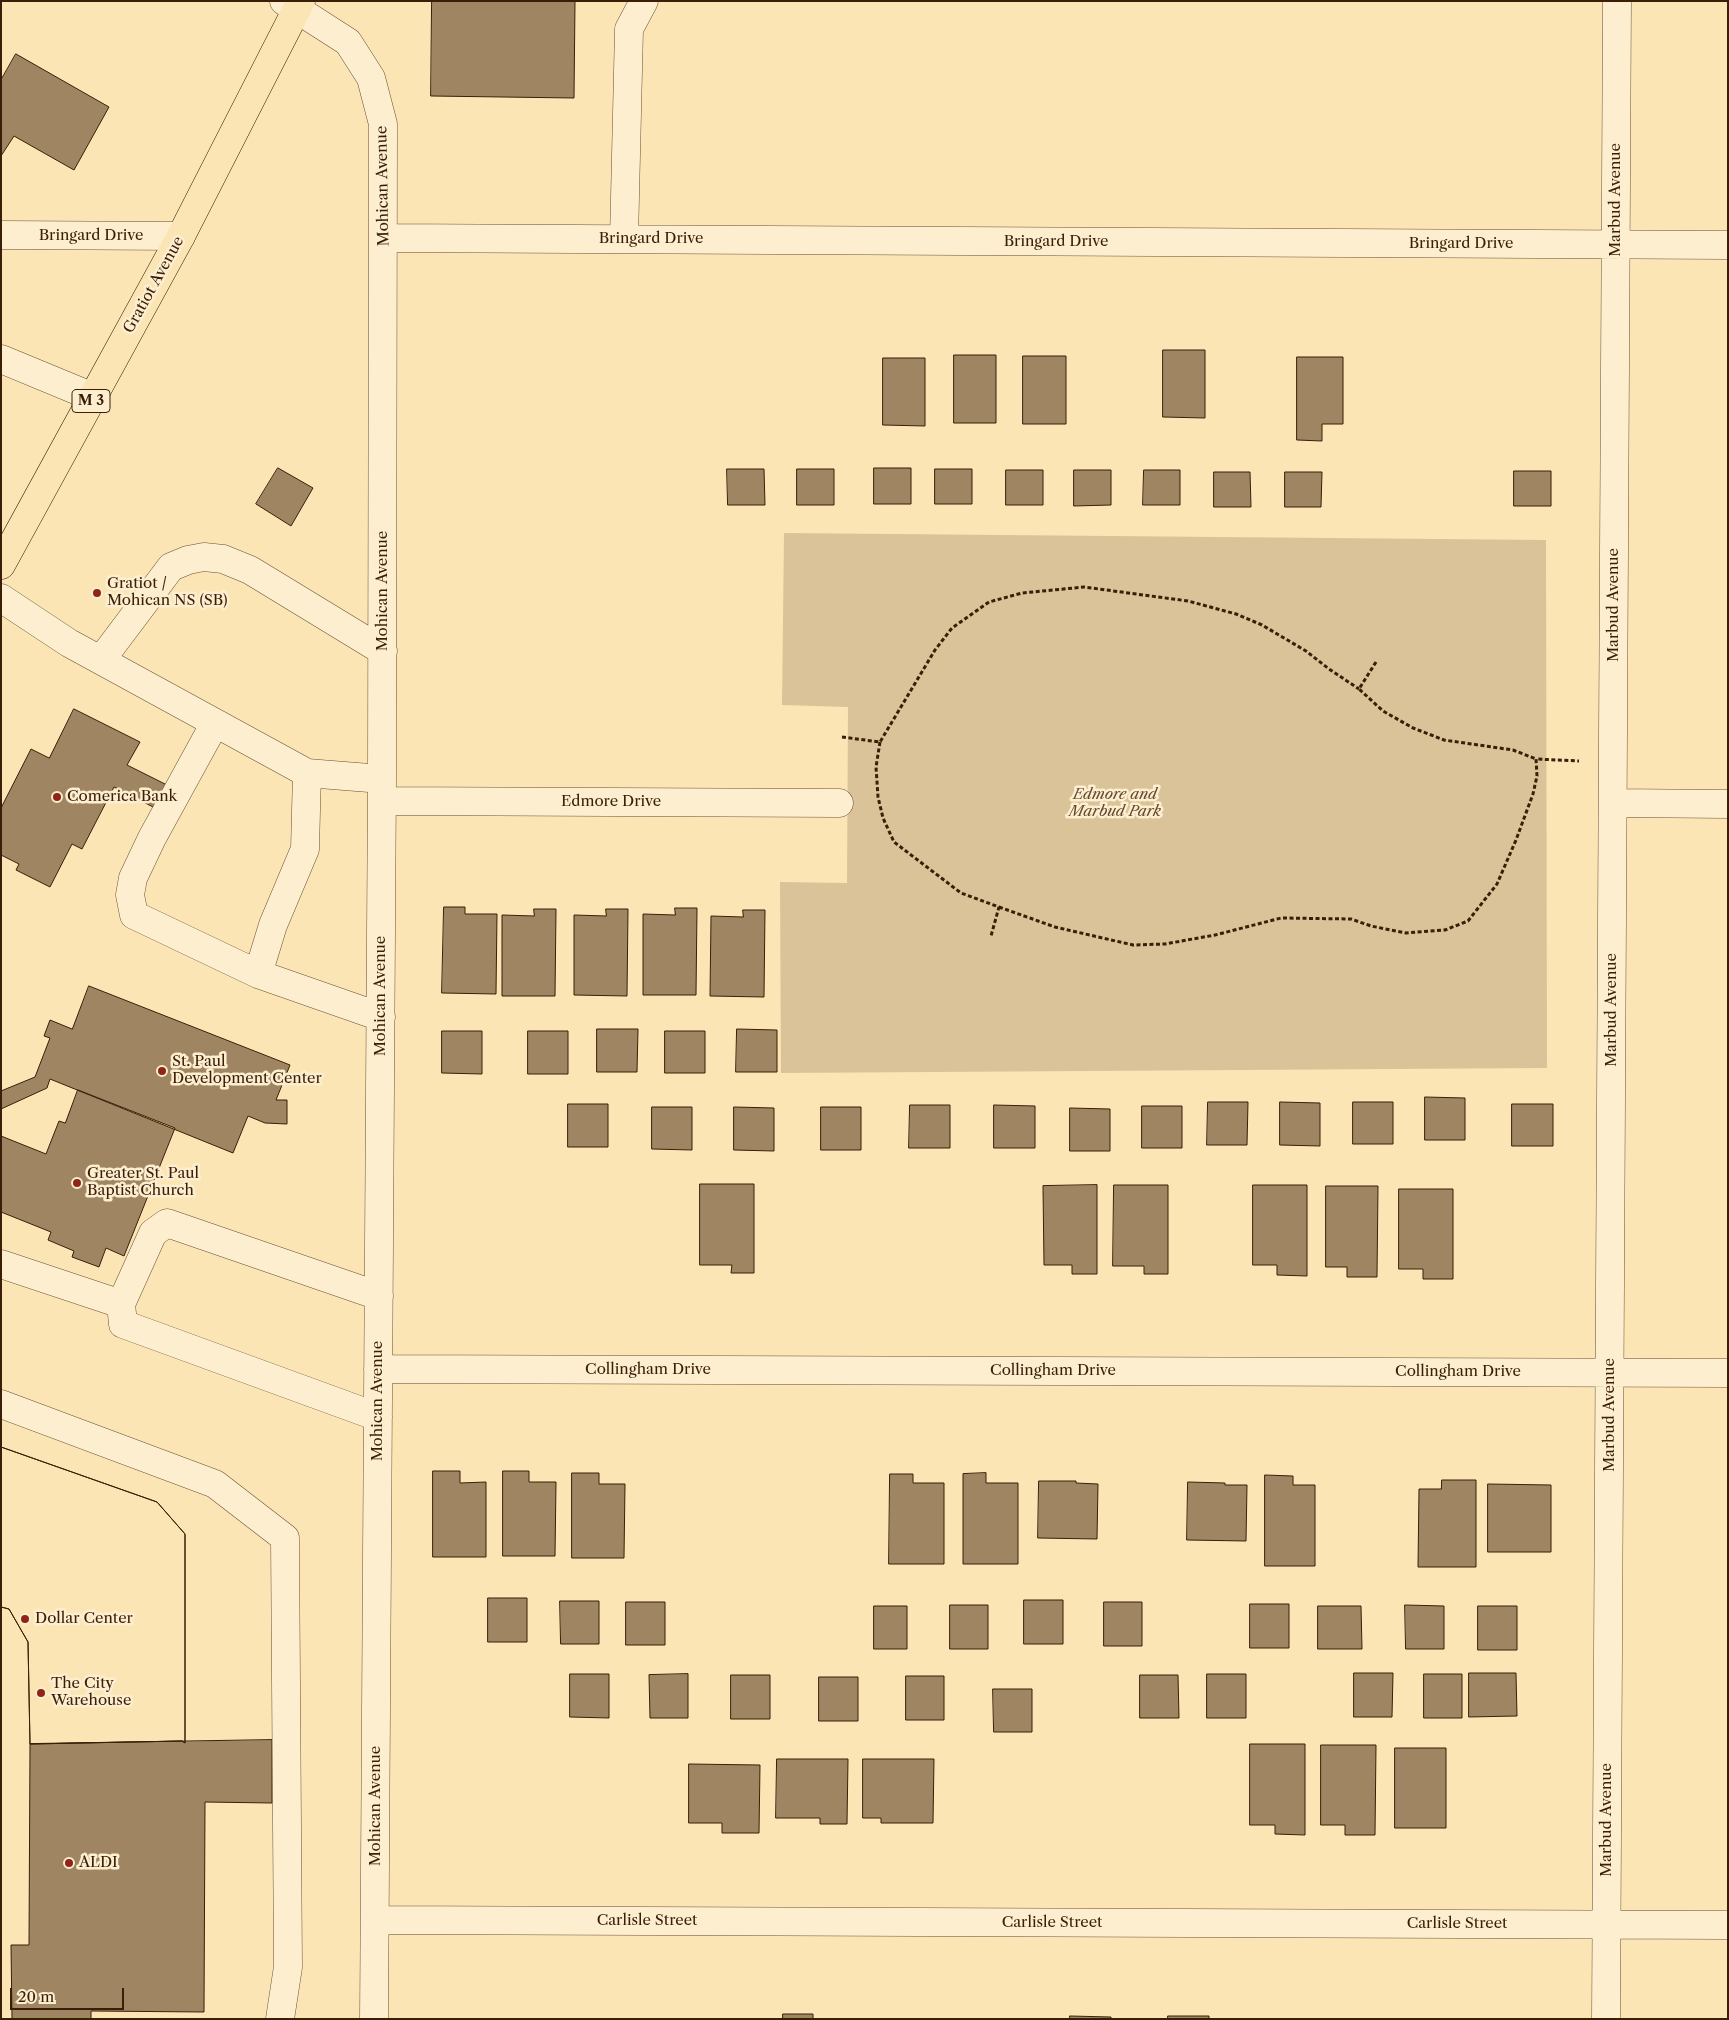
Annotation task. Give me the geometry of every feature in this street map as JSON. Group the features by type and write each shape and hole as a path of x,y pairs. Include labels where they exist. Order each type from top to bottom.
{"main road":[{"name":"Gratiot Avenue","path":"1,565 181,236 294,4"}],"street":[{"path":"624,239 629,29 644,1"},
{"name":"Marbud Avenue","path":"1606,2019 1617,1"},
{"name":"Mohican Avenue","path":"294,4 348,42 371,78 383,124 383,651 374,2019"},
{"name":"Bringard Drive","path":"1,235 181,236"},
{"name":"Bringard Drive","path":"384,238 1728,245"},
{"path":"1,359 93,397"},
{"path":"101,660 172,567 188,560 204,557 223,559 250,570 383,651"},
{"path":"1,598 69,643 307,773 304,849 273,925 258,974"},
{"path":"215,723 152,838 133,878 130,895 134,915 258,974 381,1017"},
{"name":"Edmore Drive","path":"307,773 382,790 839,803"},
{"path":"1613,803 1728,804"},
{"path":"378,1417 122,1324 121,1304 153,1233 167,1223 379,1296"},
{"path":"1,1264 121,1304"},
{"name":"Collingham Drive","path":"378,1369 1728,1373"},
{"path":"1,1404 215,1484 285,1538 288,1967 280,2019"},
{"name":"Carlisle Street","path":"375,1920 1728,1925"}],"path":[{"path":"1536,759 1537,776 1534,794 1516,840 1497,884 1468,921 1445,930 1406,933 1351,920 1281,918 1216,935 1164,944 1133,945 1054,927 960,893 894,842 878,797 876,767 880,742 935,650 952,628 990,602 1031,592 1084,587 1188,600 1236,614 1262,625 1306,651 1359,689 1383,710 1414,728 1444,740 1513,750 1536,759 1582,761"},
{"path":"1359,689 1376,662"},
{"path":"842,737 880,742"},
{"path":"991,936 999,907"}],"green space":[{"name":"Edmore and Marbud Park","path":"784,533 1546,540 1547,1068 781,1073 780,882 847,883 848,707 782,705"}],"building":[{"path":"432,1 575,1 574,98 431,96"},
{"path":"16,54 109,107 74,170 14,136 1,156 1,80"},
{"path":"1163,350 1205,350 1205,418 1163,417"},
{"path":"954,355 996,355 996,423 954,423"},
{"path":"1023,356 1066,356 1066,424 1023,424"},
{"path":"1297,357 1343,357 1343,424 1322,424 1322,441 1297,440"},
{"path":"883,358 925,358 925,426 883,425"},
{"path":"278,468 313,488 291,526 256,504"},
{"path":"874,468 911,468 911,504 874,504"},
{"path":"727,469 764,469 765,505 728,505"},
{"path":"797,469 834,469 834,505 797,505"},
{"path":"935,469 972,469 972,504 935,504"},
{"path":"1006,470 1043,470 1043,505 1006,505"},
{"path":"1074,470 1111,470 1111,505 1074,506"},
{"path":"1144,470 1180,470 1180,505 1143,505"},
{"path":"1514,471 1551,471 1551,506 1514,506"},
{"path":"1214,472 1250,472 1251,507 1214,507"},
{"path":"1285,472 1322,472 1321,507 1285,507"},
{"name":"Comerica Bank","path":"74,709 140,742 127,765 169,786 157,809 114,787 82,849 72,844 50,887 16,870 19,864 1,855 1,808 31,749 49,758"},
{"path":"444,907 465,907 465,914 497,914 496,994 442,993"},
{"path":"675,908 697,908 696,995 643,995 643,914 675,915"},
{"path":"534,909 556,909 555,996 502,996 502,915 534,916"},
{"path":"606,909 628,909 627,996 574,995 574,915 606,916"},
{"path":"743,910 765,910 764,997 710,996 711,916 743,917"},
{"name":"St. Paul Development Center","path":"89,986 290,1065 276,1100 287,1100 287,1124 265,1123 248,1116 233,1153 50,1079 47,1088 1,1109 1,1091 35,1077 50,1038 44,1036 50,1020 72,1029"},
{"path":"597,1029 638,1029 637,1072 597,1072"},
{"path":"737,1029 777,1030 777,1072 736,1072"},
{"path":"442,1031 482,1031 482,1074 442,1073"},
{"path":"528,1031 568,1031 568,1074 528,1074"},
{"path":"665,1031 705,1031 705,1073 665,1073"},
{"name":"Greater St. Paul Baptist Church","path":"78,1090 175,1128 124,1256 106,1248 99,1267 72,1257 74,1251 48,1240 51,1232 1,1212 1,1136 46,1154 59,1121 65,1123"},
{"path":"1425,1097 1465,1098 1465,1140 1425,1140"},
{"path":"1208,1102 1248,1102 1247,1145 1207,1145"},
{"path":"1280,1102 1320,1103 1320,1146 1280,1145"},
{"path":"1353,1102 1393,1102 1393,1144 1353,1144"},
{"path":"568,1104 608,1104 608,1147 568,1147"},
{"path":"1512,1104 1553,1104 1553,1146 1512,1146"},
{"path":"910,1105 950,1105 950,1148 909,1148"},
{"path":"994,1105 1035,1106 1035,1148 994,1148"},
{"path":"1142,1106 1182,1106 1182,1148 1142,1148"},
{"path":"652,1107 692,1107 692,1150 652,1149"},
{"path":"734,1107 774,1108 774,1151 734,1150"},
{"path":"821,1107 861,1107 861,1150 821,1150"},
{"path":"1070,1108 1110,1109 1110,1151 1070,1151"},
{"path":"700,1184 754,1184 754,1273 731,1273 732,1265 700,1265"},
{"path":"1097,1185 1097,1274 1072,1274 1072,1265 1044,1265 1043,1186"},
{"path":"1114,1185 1168,1185 1168,1274 1144,1274 1144,1266 1113,1266"},
{"path":"1253,1185 1307,1185 1307,1276 1277,1275 1277,1265 1253,1265"},
{"path":"1326,1186 1378,1186 1377,1277 1347,1277 1347,1267 1326,1267"},
{"path":"1399,1189 1453,1189 1453,1279 1423,1279 1423,1269 1399,1269"},
{"path":"1,1447 157,1502 185,1534 185,1743 182,1741 30,1744 28,1642 9,1609 1,1607"},
{"path":"1,1447 157,1502 185,1534 185,1743 182,1741 30,1744 28,1642 9,1609 1,1607"},
{"path":"433,1471 460,1471 460,1483 486,1482 486,1557 433,1557"},
{"path":"503,1471 529,1471 529,1482 556,1482 555,1556 503,1556"},
{"path":"572,1473 599,1473 599,1484 625,1484 624,1558 572,1558"},
{"path":"986,1473 986,1483 1018,1483 1018,1564 963,1564 963,1474"},
{"path":"890,1474 913,1474 913,1483 944,1483 944,1564 889,1564"},
{"path":"1265,1475 1293,1476 1293,1485 1315,1485 1315,1566 1265,1566"},
{"path":"1442,1480 1476,1480 1476,1567 1418,1567 1419,1489 1441,1489"},
{"path":"1039,1481 1076,1481 1076,1483 1098,1484 1097,1539 1038,1538"},
{"path":"1188,1482 1247,1485 1246,1541 1187,1540"},
{"path":"1488,1484 1551,1485 1551,1552 1488,1552"},
{"path":"488,1598 527,1598 527,1642 488,1642"},
{"path":"1024,1600 1063,1600 1063,1644 1024,1644"},
{"path":"560,1601 599,1601 599,1644 561,1644"},
{"path":"626,1602 665,1602 665,1645 626,1645"},
{"path":"1104,1602 1142,1602 1142,1646 1104,1646"},
{"path":"1250,1604 1289,1604 1289,1648 1250,1648"},
{"path":"950,1605 988,1605 988,1649 950,1649"},
{"path":"1405,1605 1444,1606 1444,1649 1406,1649"},
{"path":"874,1606 907,1606 907,1649 874,1649"},
{"path":"1318,1606 1361,1606 1362,1649 1318,1649"},
{"path":"1478,1606 1517,1606 1517,1650 1478,1650"},
{"path":"1354,1673 1393,1673 1392,1717 1354,1717"},
{"path":"1469,1673 1516,1673 1517,1716 1469,1717"},
{"path":"570,1674 609,1674 609,1718 570,1717"},
{"path":"688,1674 688,1718 650,1718 649,1675"},
{"path":"1207,1674 1246,1674 1246,1718 1207,1718"},
{"path":"1424,1674 1462,1674 1462,1718 1424,1718"},
{"path":"731,1675 770,1675 770,1719 731,1719"},
{"path":"1140,1675 1178,1675 1179,1718 1140,1718"},
{"path":"906,1676 944,1676 944,1720 906,1720"},
{"path":"819,1677 858,1677 858,1721 819,1721"},
{"path":"993,1689 1032,1689 1032,1732 994,1732"},
{"path":"272,1740 272,1803 205,1802 204,2012 91,2011 91,2019 12,2019 11,1945 29,1945 30,1744"},
{"path":"1250,1744 1305,1744 1305,1835 1275,1834 1275,1825 1250,1825"},
{"path":"1321,1745 1376,1745 1375,1835 1345,1835 1345,1825 1321,1825"},
{"path":"1395,1748 1446,1748 1446,1828 1395,1828"},
{"path":"777,1759 848,1759 847,1824 820,1824 820,1818 776,1818"},
{"path":"863,1759 934,1759 933,1823 881,1823 881,1818 863,1818"},
{"path":"689,1764 760,1765 759,1833 722,1833 722,1823 689,1823"},
{"path":"783,2014 813,2014 813,2019 783,2019"},
{"path":"1070,2016 1111,2017 1111,2019 1070,2019"},
{"path":"1168,2016 1209,2016 1209,2019 1168,2019"}],"place":[{"name":"Gratiot / Mohican NS (SB)","path":"97,593"},
{"name":"Comerica Bank","path":"57,797"},
{"name":"St. Paul Development Center","path":"162,1071"},
{"name":"Greater St. Paul Baptist Church","path":"77,1183"},
{"name":"Dollar Center","path":"25,1619"},
{"name":"The City Warehouse","path":"41,1693"},
{"name":"ALDI","path":"69,1863"}]}
